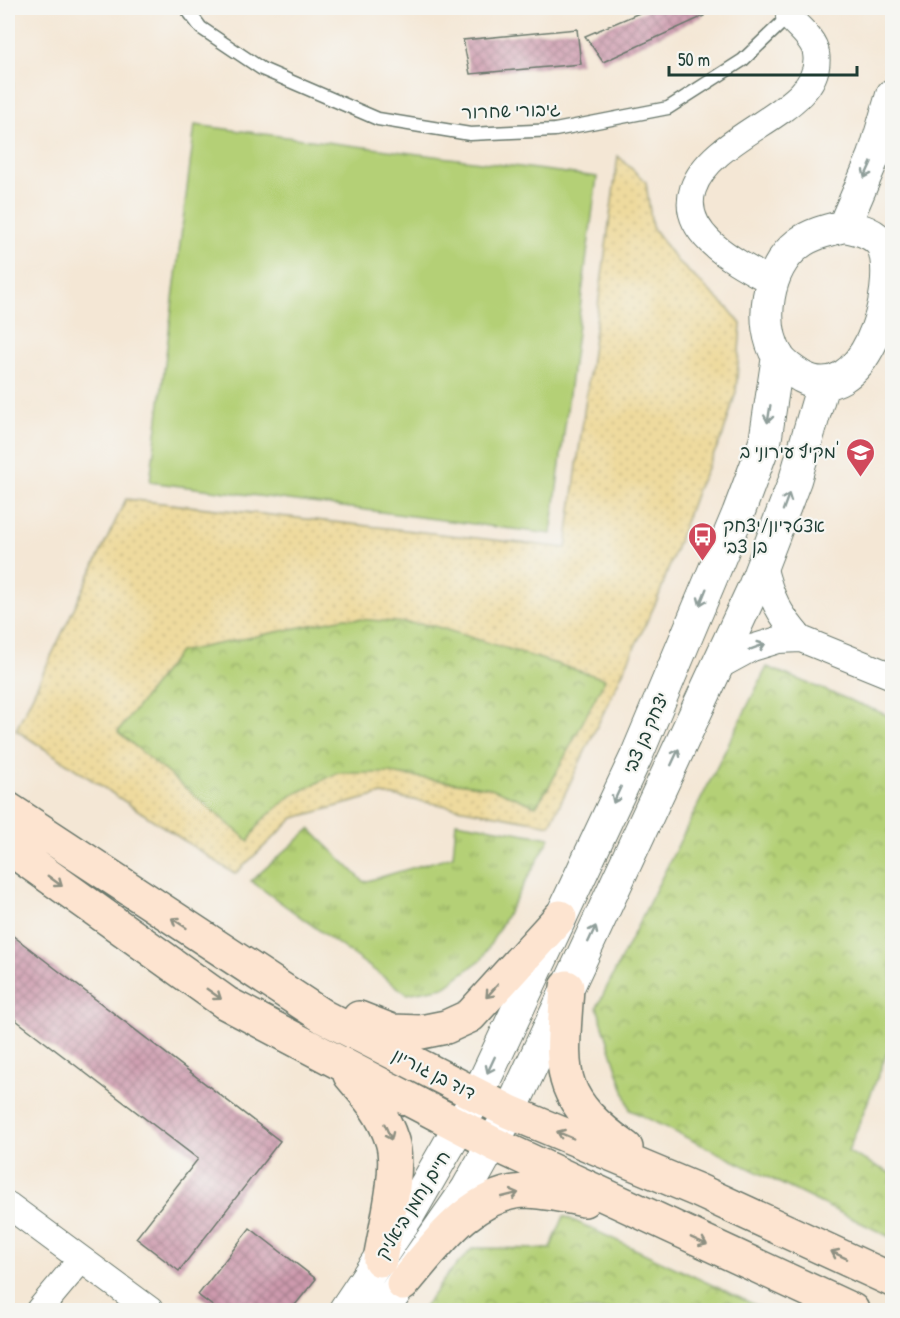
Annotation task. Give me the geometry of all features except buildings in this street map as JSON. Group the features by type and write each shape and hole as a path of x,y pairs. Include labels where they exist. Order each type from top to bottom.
{"main road":[{"name":"דוד בן גוריון","path":"8,809 324,1017 510,1112 697,1190 892,1280"},
{"name":"דוד בן גוריון","path":"8,846 226,1003 494,1144 646,1217 852,1311"},
{"path":"281,989 392,1031 421,1032 446,1027 470,1016 560,917"},
{"path":"567,987 564,1075 572,1096 587,1118 624,1147 697,1190"},
{"path":"343,1066 377,1108 393,1143 393,1187 380,1260"},
{"path":"403,1284 466,1215 485,1202 505,1195 523,1191 553,1194 646,1217"}],"street":[{"path":"772,282 740,264 708,241 695,219 690,198 697,178 722,149 796,101 808,87 816,69 816,51 791,12"},
{"path":"844,226 874,156 892,95"},
{"path":"844,226 888,234 889,313 872,349 853,369 835,381 823,384 788,369 778,356 767,320 772,282 780,264 797,244 819,232 844,226"},
{"name":"יצחק בן צבי","path":"477,1096 636,757 738,514 765,442 778,356"},
{"name":"יצחק בן צבי","path":"510,1112 763,565 795,480 823,384"},
{"path":"763,565 772,599 781,616 801,639"},
{"path":"717,667 752,648 778,640 801,639 892,676"},
{"name":"חיים נחמן ביאליק","path":"345,1311 380,1260 477,1096"},
{"name":"חיים נחמן ביאליק","path":"383,1311 467,1189 510,1112"},
{"path":"8,1205 80,1261 150,1311"},
{"path":"39,1311 80,1261"}],"lane":[{"name":"גיבורי שחרור","path":"186,8 201,28 262,69 378,119 470,134 555,130 669,108 744,60 791,12"}],"green space":[{"path":"8,8 13,8 12,115 8,115"},
{"path":"195,125 597,177 551,534 150,482"},
{"path":"345,618 431,625 605,679 551,783 536,806 491,788 389,773 337,773 291,796 260,822 249,841 118,732 179,652"},
{"path":"767,667 892,717 892,1040 848,1152 892,1174 892,1238 630,1110 597,1007"},
{"path":"456,822 550,838 482,959 444,987 407,994 251,881 310,829 364,882 453,856"},
{"path":"564,1216 766,1310 422,1310 448,1274 473,1248 550,1249"}],"sand":[{"path":"618,156 646,182 652,227 677,261 729,309 741,324 736,392 723,435 697,489 658,598 550,825 382,794 294,818 235,874 16,730 126,499 566,548"}],"place":[{"name":"מקיף עירוני ב'","path":"860,478"},
{"name":"אצטדיון/יצחק בן צבי","path":"702,562"}]}
